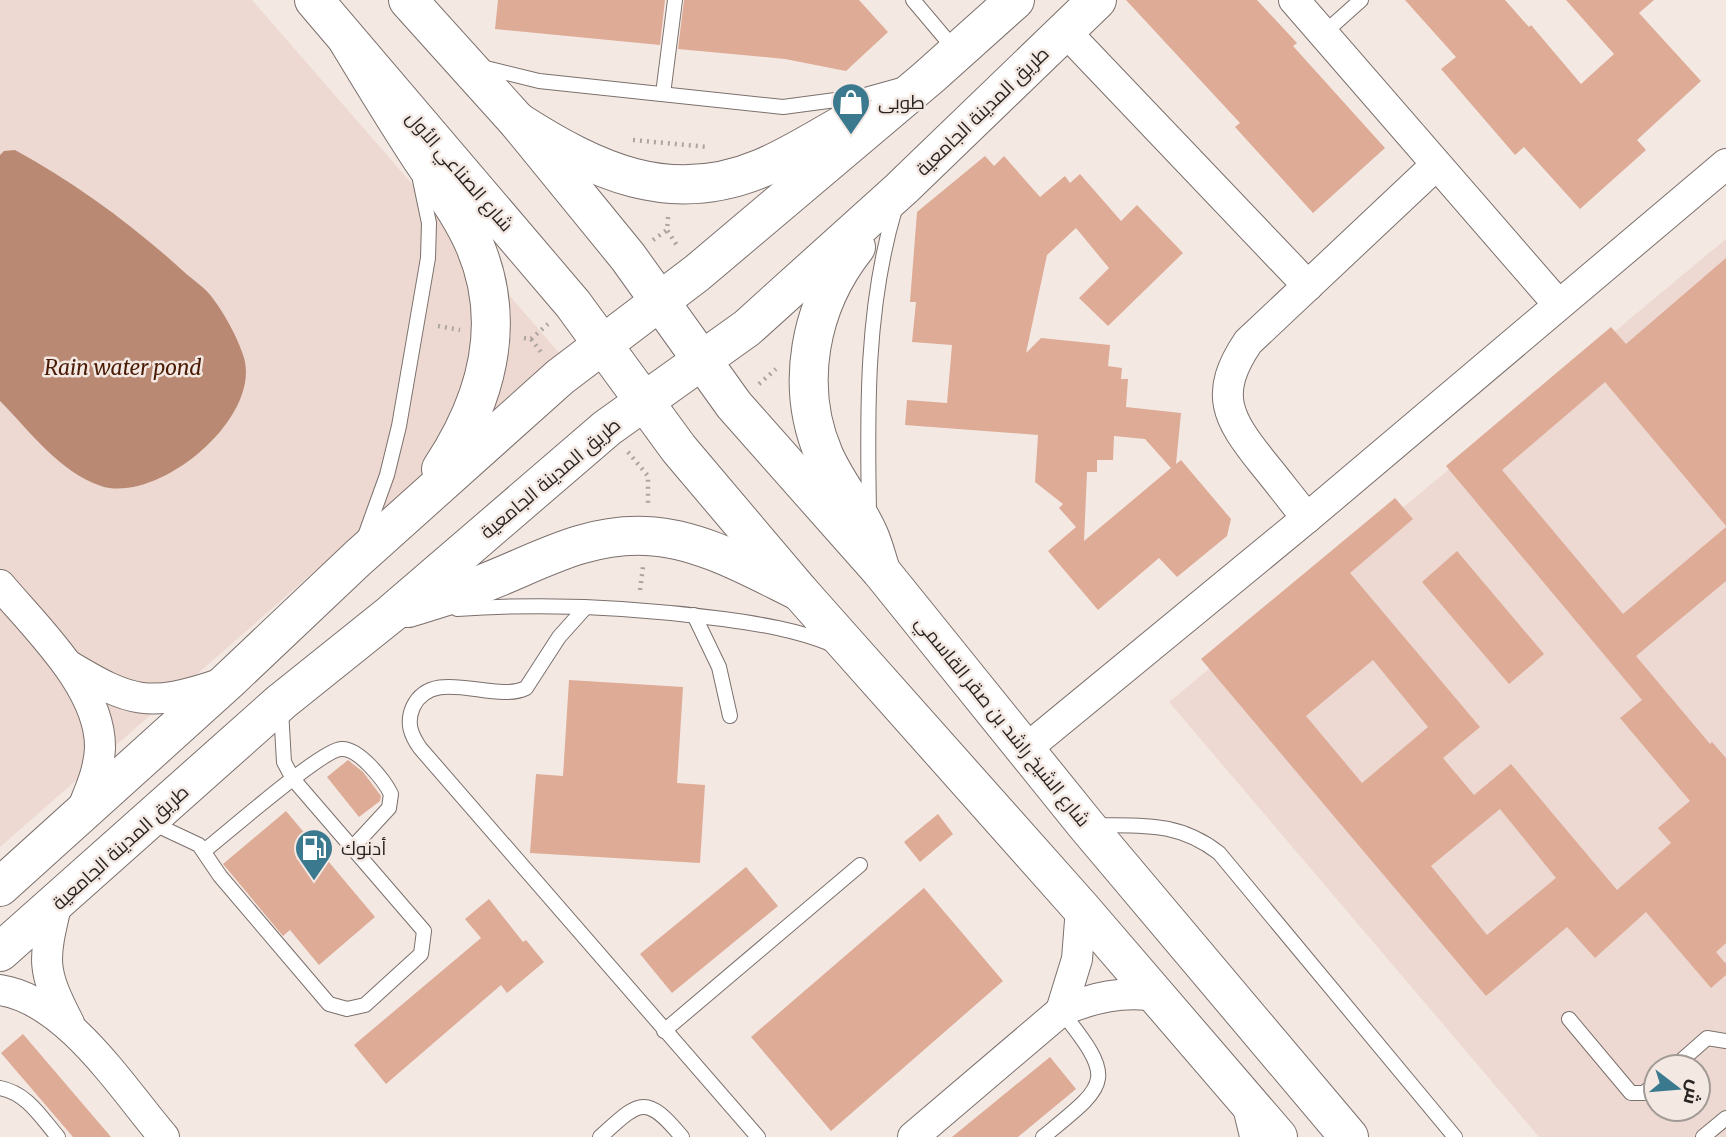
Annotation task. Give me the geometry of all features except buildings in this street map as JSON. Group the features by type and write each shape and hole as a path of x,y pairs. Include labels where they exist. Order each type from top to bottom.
{"main road":[{"name":"شارع الصناعي الأول","path":"314,0 564,293 603,344"},
{"path":"408,0 517,121 661,301"},
{"path":"0,887 227,682 358,558 560,377 661,301 929,77 1015,0"},
{"name":"طريق المدينة الجامعية","path":"0,952 281,702 392,613 607,428 701,358 747,328 901,189 1097,0"},
{"path":"348,41 475,246 490,306 491,337 486,374 475,410 458,443 416,506"},
{"path":"517,121 566,152 617,174 671,185 702,184 763,167 929,77"},
{"path":"881,571 869,533 824,457 815,430 809,402 811,342 832,282 901,189"},
{"name":"شارع الشيخ راشد بن صقر القاسمي","path":"661,301 734,405 881,571 1086,825 1349,1137"},
{"path":"603,344 679,449 800,592 1081,908 1278,1137"},
{"path":"392,613 479,585 577,544 612,537 648,536 709,550 800,592"}],"street":[{"path":"1294,0 1435,166 1558,304"},
{"path":"1065,31 1308,286"},
{"path":"1026,750 1307,518 1726,164"},
{"path":"1307,518 1235,428 1228,406 1229,383 1236,361 1248,342 1435,166"},
{"path":"0,585 68,665 93,713 100,747 94,782 79,817"},
{"path":"68,665 108,689 148,700 169,699 227,682"},
{"path":"57,902 47,946 46,972 72,1030"},
{"path":"1061,1011 1077,959 1081,908"},
{"path":"0,990 28,998 72,1030 164,1137"},
{"path":"914,1137 1061,1011 1088,1000 1118,993 1158,996"}],"lane":[{"path":"663,94 675,0"},
{"path":"913,0 957,52"},
{"path":"1323,34 1360,0"},
{"path":"459,58 539,81 783,107 858,97 929,77"},
{"path":"358,558 393,450 428,258 429,223 412,144"},
{"path":"869,533 868,407 875,303 881,261 901,189"},
{"path":"392,613 502,606 694,615 784,629 852,653"},
{"path":"585,608 559,637 526,688 508,694 449,687 431,689 417,700 409,716 410,734 758,1137"},
{"path":"694,615 722,675 730,716"},
{"path":"149,822 192,840 204,851 220,876 322,997 337,1008 365,1005 416,960 421,954 425,938 420,924 293,779 283,752 281,702"},
{"path":"204,851 293,779 333,751 345,748 355,753 391,794 389,808 352,848"},
{"path":"1086,825 1162,826 1193,835 1219,853 1455,1137"},
{"path":"664,1031 860,864"},
{"path":"1043,1137 1085,1103 1097,1084 1098,1061 1093,1050 1061,1011"},
{"path":"1569,1019 1631,1093 1642,1093"},
{"path":"1690,1053 1707,1038 1726,1041"},
{"path":"1235,1086 1247,1137"},
{"path":"0,1088 19,1094 27,1100 58,1137"},
{"path":"600,1137 629,1111 642,1106 662,1113 682,1137"},
{"path":"1703,1137 1726,1118"}],"path":[{"path":"623,139 715,147"}],"shaded area":[{"path":"0,0 252,0 561,355 0,847"},
{"path":"1726,239 1726,1137 1539,1137 1169,702"}],"water":[{"name":"Rain water pond","path":"15,150 60,176 103,206 200,285 218,306 240,346 246,376 239,402 224,427 203,449 178,468 151,482 125,488 101,486 86,480 46,450 0,401 0,155 4,151"}],"place":[{"name":"طوبى","path":"851,136"},
{"name":"أدنوك","path":"314,882"}]}
